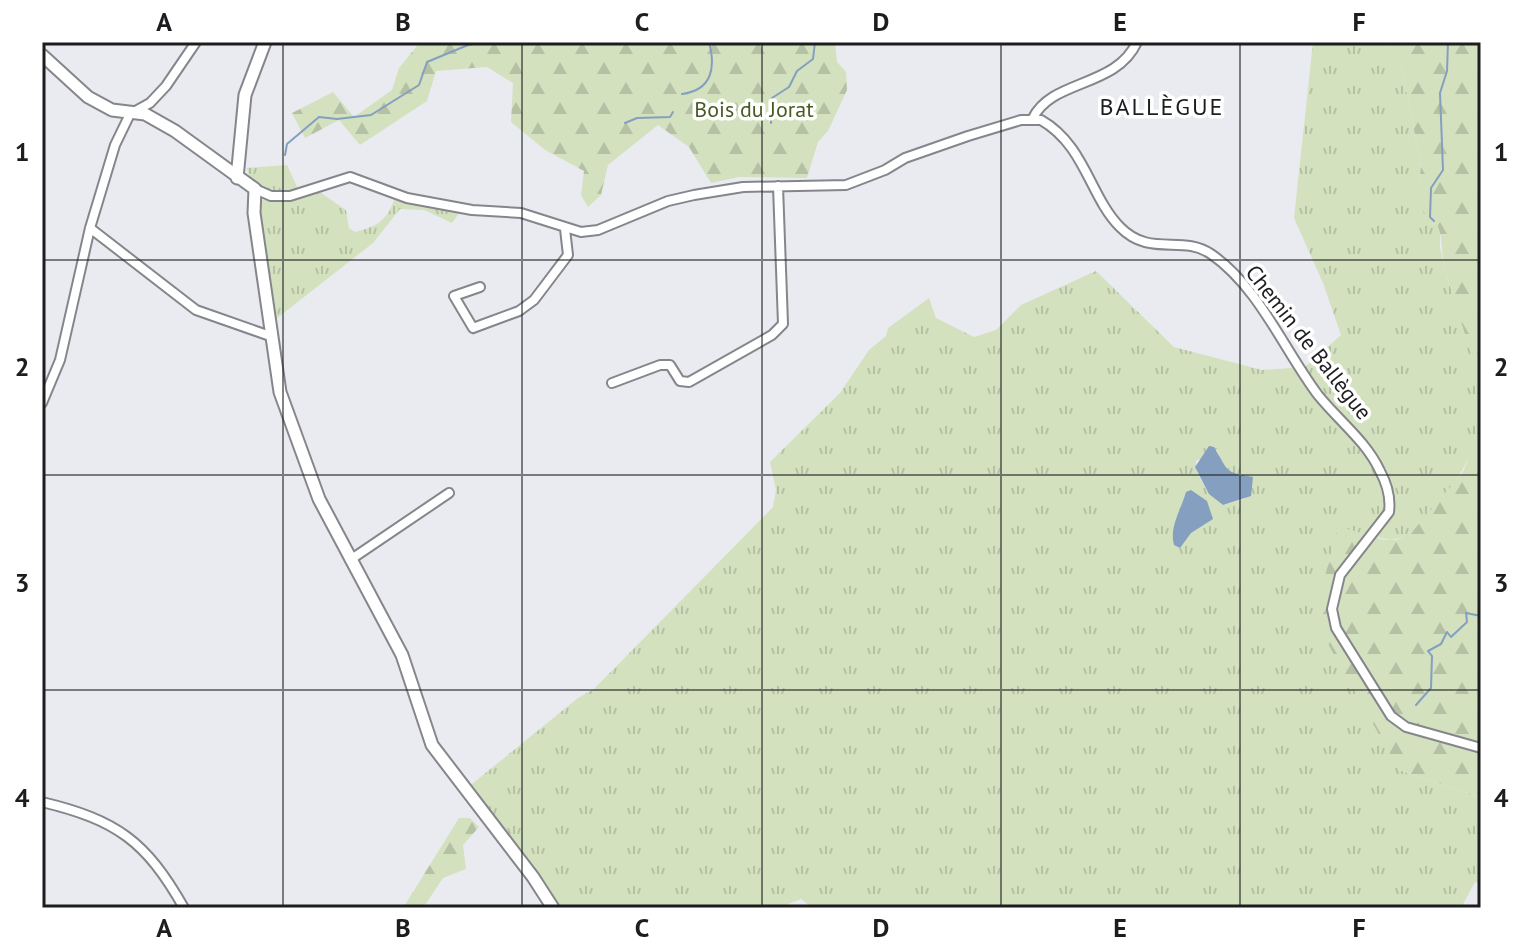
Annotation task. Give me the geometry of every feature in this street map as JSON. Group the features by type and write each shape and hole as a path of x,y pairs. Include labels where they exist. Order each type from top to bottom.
{"street":[{"path":"42,403 60,360 90,228 115,145 130,114 150,103 166,86 196,42"},
{"path":"237,178 245,95 265,42"},
{"path":"42,55 88,97 112,110 145,114 175,131 237,178 271,196 290,196 350,177 407,198 472,210 521,213 565,229 598,230 668,201 694,195 743,187 846,185 885,170 905,158 1033,118 1053,97 1116,68 1128,58 1137,42"},
{"name":"Chemin de Ballègue","path":"1033,118 1046,122 1068,143 1097,187 1109,213 1127,234 1153,246 1201,248 1219,260 1256,302 1316,392 1366,449 1384,481 1389,512 1340,575 1332,609 1336,628 1391,716 1406,727 1481,748"},
{"path":"612,383 660,365 670,365 680,381 689,382 772,335 783,324 778,186"},
{"path":"255,189 254,213 280,392 319,499 402,655 432,745 533,877 553,908"},
{"path":"90,228 196,310 270,336"},
{"path":"480,287 454,296 473,328 519,311 534,300 565,261 569,251 565,229"},
{"path":"350,560 449,493"},
{"path":"42,802 107,824 143,847 159,865 184,908"}],"green space":[{"name":"Bois du Jorat","path":"420,42 835,42 837,62 846,72 847,90 828,131 818,142 807,178 739,177 711,183 689,147 658,125 608,165 601,195 588,207 581,195 584,171 545,150 511,122 513,83 487,67 436,71 427,101 360,145 339,120 305,138 292,113 333,92 354,117 392,90 399,68"},
{"path":"1313,42 1376,42 1390,48 1401,63 1421,166 1418,189 1440,230 1440,248 1449,284 1462,317 1473,362 1481,366 1481,423 1471,454 1451,489 1413,531 1392,540 1370,533 1399,770 1481,797 1481,884 1475,882 1461,908 812,908 801,899 778,908 547,908 467,788 578,698 594,689 773,507 776,490 770,462 840,393 869,350 886,336 888,328 929,298 936,318 974,337 996,330 1021,305 1096,271 1174,347 1262,370 1305,367 1341,335 1323,283 1294,218","holes":["1217,450 1223,466 1239,477 1246,476 1245,499 1223,505 1204,485 1196,461"]},
{"path":"1377,42 1481,42 1481,366 1473,362 1445,268 1439,229 1437,224 1425,219 1418,189 1421,166 1401,63 1390,48"},
{"path":"287,165 299,191 275,191 260,187 254,183 247,168"},
{"path":"318,191 346,210 349,228 355,232 380,222 394,200 460,212 452,223 424,210 400,209 373,243 276,319 259,204 263,200 279,201"},
{"path":"1481,426 1481,797 1399,770 1314,619 1338,526 1384,540 1397,540 1412,532 1463,472"},
{"path":"459,818 470,818 479,827 463,845 466,869 443,878 423,908 403,908"}],"water":[{"path":"1209,446 1214,447 1228,470 1253,477 1251,496 1223,505 1209,494 1195,467"},
{"path":"1191,490 1207,501 1213,519 1191,533 1180,548 1174,545 1174,525 1186,492"}],"waterway":[{"path":"285,155 287,144 319,117 337,119 371,115 419,85 427,62 468,45 487,42"},
{"path":"682,94 706,83 712,61 709,42"},
{"path":"771,123 772,98 789,87 797,71 813,59 815,42"},
{"path":"1434,221 1430,217 1431,188 1443,170 1440,93 1447,71 1448,42"},
{"path":"625,123 637,118 670,117 673,112"},
{"path":"1416,705 1431,688 1432,656 1428,651 1441,644 1447,632 1451,637 1467,622 1466,613 1481,616 1481,612"}],"district":[{"name":"BALLÈGUE","path":"1162,107"}]}
